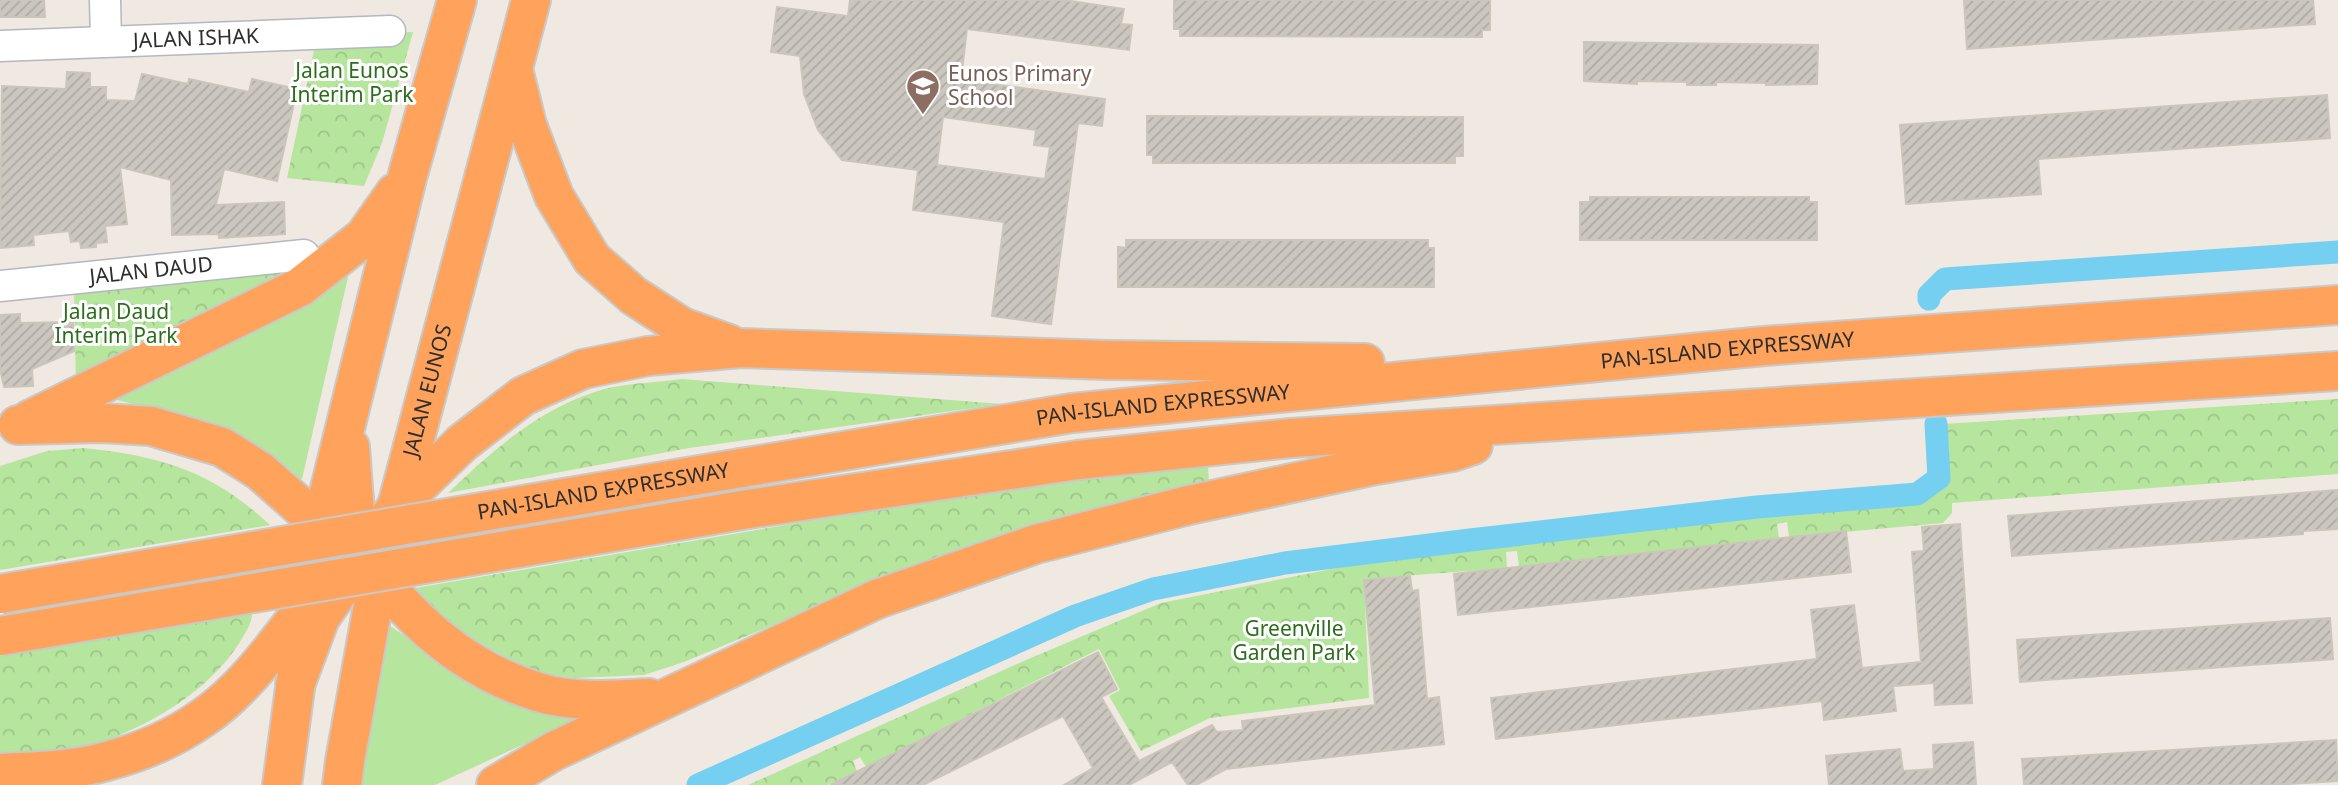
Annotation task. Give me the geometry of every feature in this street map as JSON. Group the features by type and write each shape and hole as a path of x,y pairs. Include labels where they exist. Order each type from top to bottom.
{"highway":[{"path":"282,785 306,606 321,525 408,174 457,0"},
{"name":"JALAN EUNOS","path":"342,785 359,681 356,561 398,505 531,0"},
{"path":"512,67 527,125 554,196 592,259 634,296 682,327 741,348"},
{"path":"9,430 300,287 364,237 408,174"},
{"name":"PAN-ISLAND EXPRESSWAY","path":"0,594 1072,413 1764,346 2338,305"},
{"path":"398,505 462,443 523,396 583,369 648,356 741,348 1107,360 1419,364 1521,370"},
{"name":"PAN-ISLAND EXPRESSWAY","path":"0,636 748,509 1078,460 1291,438 2338,371"},
{"path":"347,420 356,561"},
{"path":"9,430 103,423 151,426 222,447 260,471 321,525 449,649 500,677 540,692 611,700 665,698"},
{"path":"496,785 554,751 877,599 1036,544 1202,502 1452,452 1534,424"},
{"path":"295,685 320,618 356,561 419,426"},
{"path":"0,773 105,762 179,733 206,716 241,684 306,606 356,561"},
{"path":"0,784 6,785"}],"street":[{"path":"105,0 106,41"},
{"name":"JALAN ISHAK","path":"0,46 390,31"},
{"name":"JALAN DAUD","path":"0,286 304,255"}],"green space":[{"name":"Jalan Eunos Interim Park","path":"413,32 382,143 364,186 287,178 317,36"},
{"name":"Jalan Daud Interim Park","path":"294,268 76,390 74,287"},
{"path":"345,273 348,277 302,479 281,474 179,416 102,396"},
{"path":"682,379 1002,404 689,448 448,493 503,444 544,415 566,404 613,387"},
{"name":"Greenville Garden Park","path":"2338,399 2338,474 1952,503 1952,513 1943,523 1789,537 1787,522 1777,524 1779,538 1519,567 1517,551 1506,552 1507,568 1364,579 1369,698 1210,718 1141,751 1109,696 1120,690 1099,649 866,767 860,757 853,761 857,771 827,785 748,785 1026,660 1161,603 1357,564 1736,517 1920,502 1947,483 1944,424"},
{"path":"84,448 137,456 184,469 227,491 270,525 0,570 0,466 47,451"},
{"path":"1208,467 1209,483 1121,502 985,540 905,570 684,662 644,675 575,678 543,674 469,637 437,612 415,588 998,489"},
{"path":"252,613 248,628 227,660 195,691 157,717 85,747 0,761 0,655"},
{"path":"383,621 421,647 594,712 435,785 354,785"}],"building":[{"path":"0,0 44,0 45,17 0,17"},
{"path":"850,0 1064,0 1124,9 1121,24 1132,25 1129,50 967,29 961,80 1105,99 1102,126 1078,123 1051,324 992,316 1004,222 913,210 918,170 842,160 818,130 804,94 800,56 771,52 777,7 848,16","holes":["943,117 1036,130 1034,145 1050,147 1045,179 937,165"]},
{"path":"1174,0 1490,0 1490,30 1482,30 1482,37 1180,36 1180,29 1174,29"},
{"path":"1964,0 2313,0 2315,24 1967,49"},
{"path":"1584,42 1818,45 1817,84 1716,82 1716,85 1687,85 1687,82 1637,81 1637,84 1584,81"},
{"path":"67,72 90,73 90,87 106,87 106,100 135,101 142,74 188,84 189,79 249,92 252,79 297,89 277,181 224,169 216,205 284,202 285,234 219,238 219,234 172,235 171,180 120,167 127,224 105,226 107,242 96,243 96,247 81,248 80,241 71,242 69,231 33,235 34,245 0,248 2,86 66,89"},
{"path":"2327,95 2330,138 2038,159 2041,194 1906,204 1900,125"},
{"path":"1147,116 1463,117 1463,156 1455,156 1455,163 1153,163 1153,155 1147,155"},
{"path":"1590,197 1809,197 1809,202 1817,202 1817,240 1580,240 1580,202 1590,202"},
{"path":"1126,240 1428,240 1428,248 1434,248 1434,287 1118,287 1118,247 1126,248"},
{"path":"20,314 20,323 73,322 74,351 32,369 33,386 4,387 0,369 0,315"},
{"path":"2338,490 2338,529 2012,556 2008,516"},
{"path":"1960,524 1972,703 1935,705 1934,683 1893,686 1896,711 1824,720 1822,701 1496,739 1491,698 1817,659 1811,610 1854,605 1862,668 1921,662 1912,552 1924,551 1922,527"},
{"path":"1846,531 1851,572 1458,615 1454,574"},
{"path":"1410,576 1412,591 1418,590 1427,699 1439,697 1444,744 1226,769 1196,785 1188,785 1172,762 1129,785 1064,785 1093,768 1063,716 923,785 830,785 1098,652 1117,689 1101,697 1139,761 1212,725 1217,732 1243,730 1242,721 1375,705 1364,580"},
{"path":"2330,618 2333,659 2020,682 2017,640"},
{"path":"2336,740 2338,781 2272,785 2024,785 2022,759"},
{"path":"1973,742 1976,785 1829,785 1826,756 1900,749 1903,771 1934,769 1933,745"}],"waterway":[{"path":"1929,299 1929,295 1945,279 2338,252"},
{"path":"698,785 1075,616 1153,589 1285,563 1757,507 1917,494 1939,478 1936,424"}],"place":[{"name":"Eunos Primary School","path":"923,116"}]}
